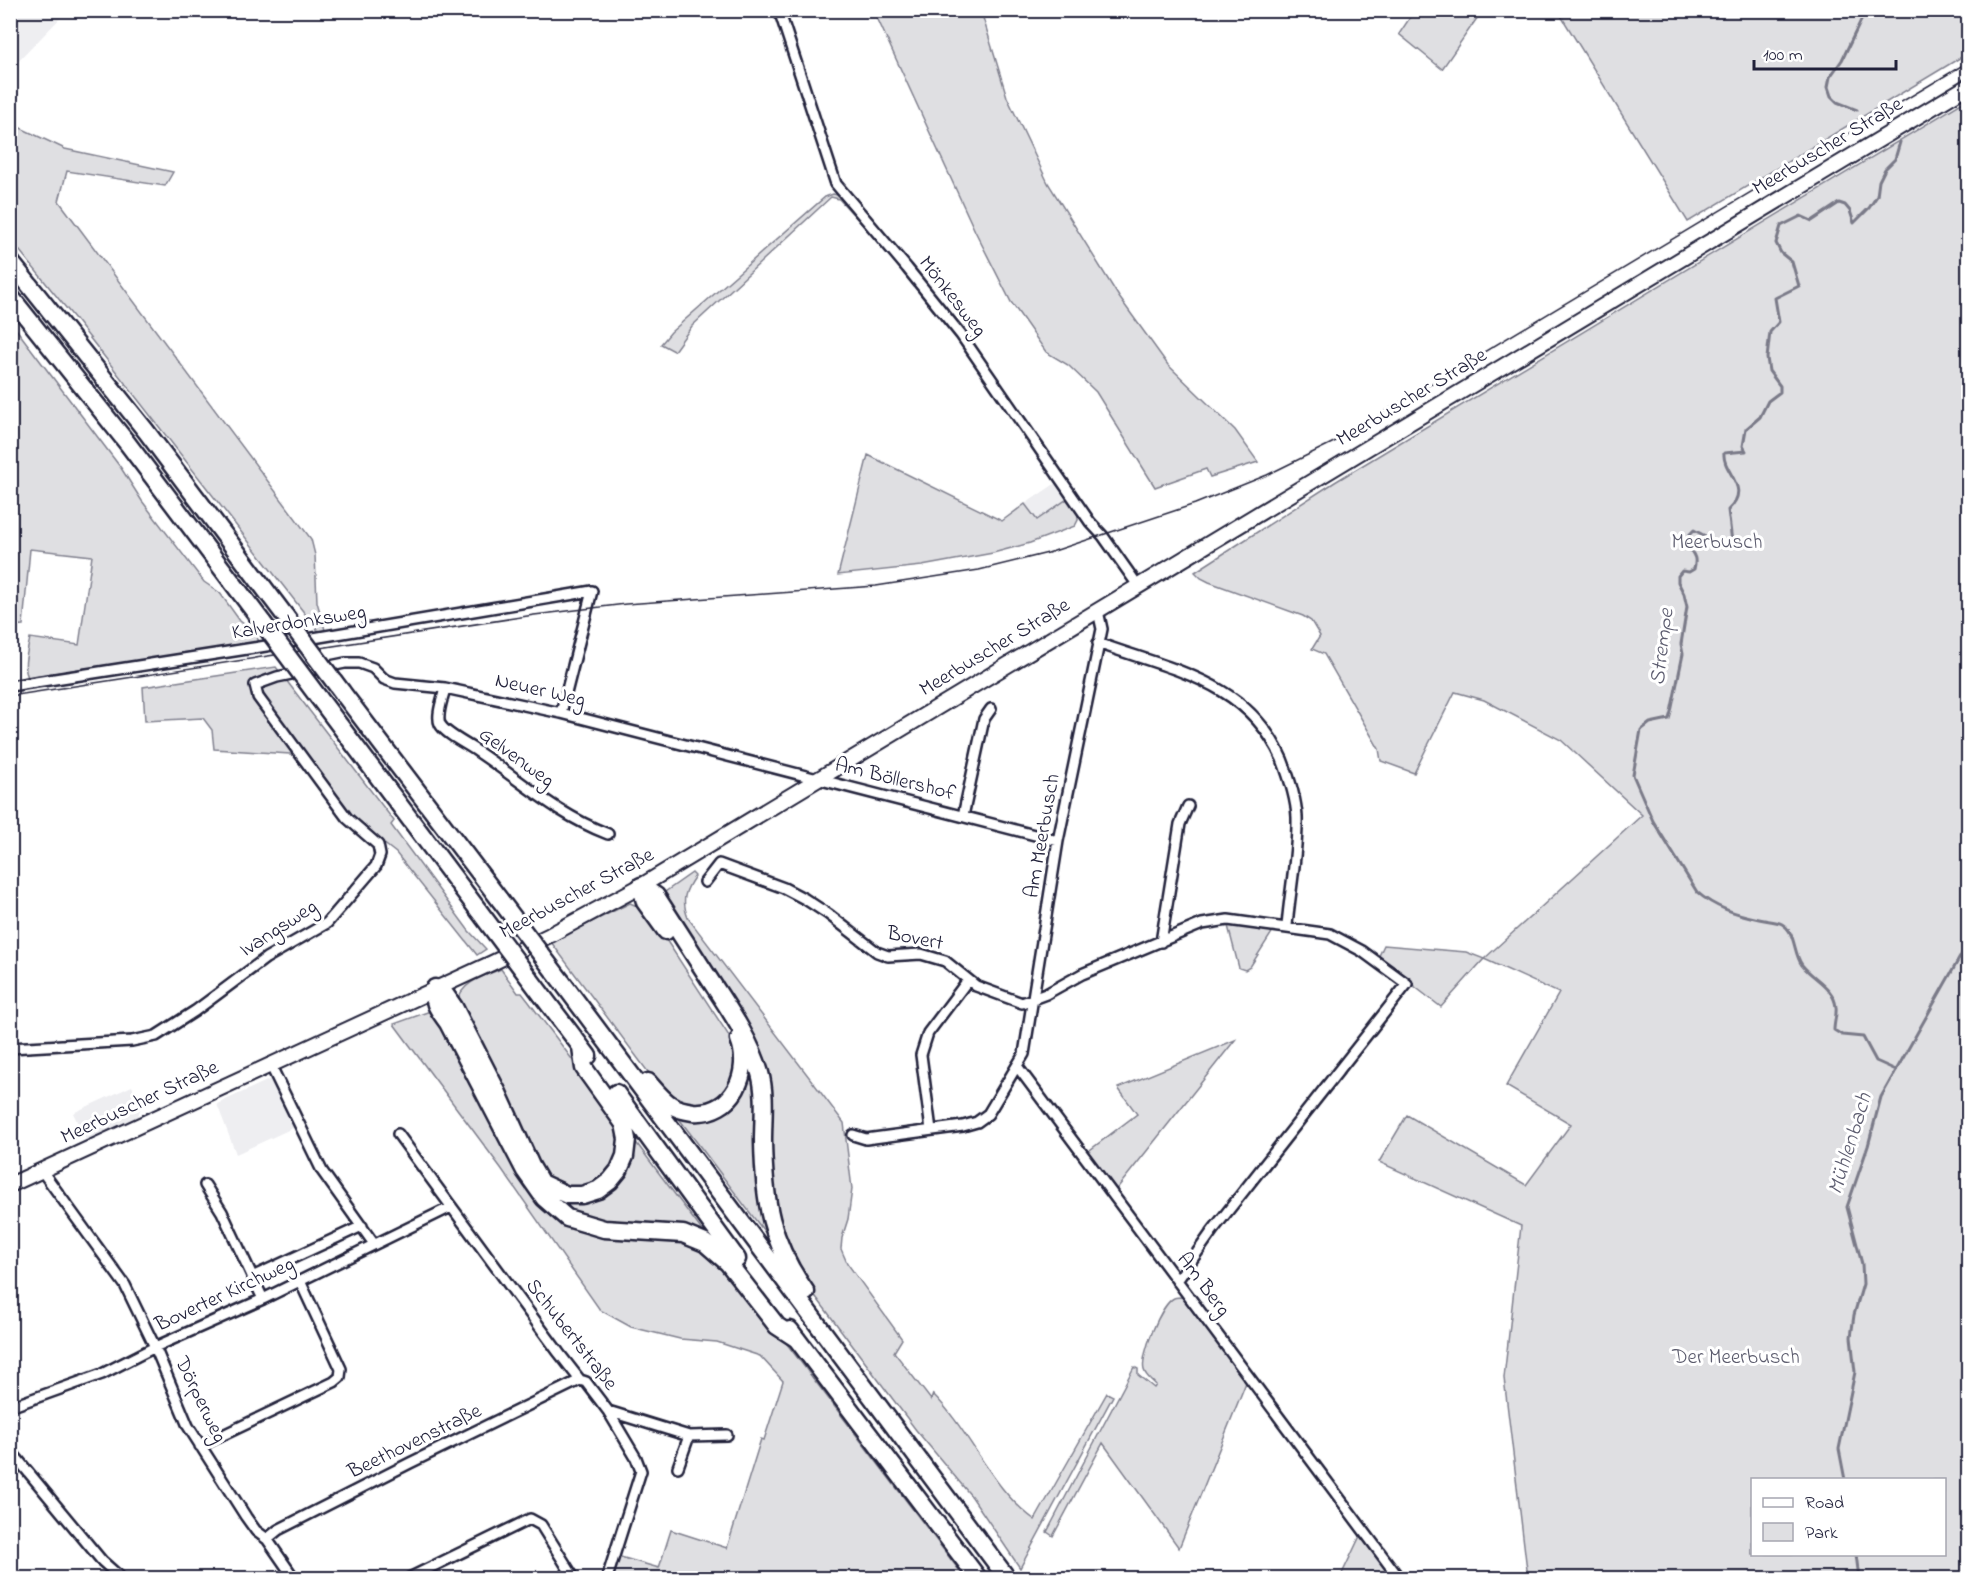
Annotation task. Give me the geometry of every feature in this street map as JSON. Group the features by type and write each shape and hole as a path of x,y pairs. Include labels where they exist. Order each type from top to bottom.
{"highway":[{"path":"10,261 146,431 562,982 1007,1578"},
{"path":"10,296 121,435 263,623 978,1578"},
{"path":"605,1041 620,1047 656,1092 673,1106 687,1111 700,1112 724,1103 736,1091 742,1079 744,1055 734,1028 645,902 641,886"},
{"path":"641,886 656,896 737,1021 756,1058 763,1094 766,1204 776,1238 790,1265 824,1317 838,1352"},
{"path":"581,1047 584,1068 624,1124 627,1139 626,1156 610,1181 597,1190 582,1195 567,1195 542,1183 531,1166 498,1093 454,1007 445,994 435,988 433,999 436,1006 448,1023 525,1172 544,1198 567,1218 604,1229 683,1234 705,1243 728,1263 777,1326 797,1339"}],"main road":[{"name":"Meerbuscher Straße","path":"10,1185 550,935 641,886 1968,86"}],"street":[{"name":"Mönkesweg","path":"779,10 836,184 961,335 1090,522 1103,536 1138,587"},
{"name":"Kalverdonksweg","path":"10,686 271,646 592,591 561,713"},
{"name":"Am Meerbusch","path":"853,1135 866,1139 970,1125 983,1119 992,1109 1024,1053 1028,1042 1058,841 1102,623 1098,611"},
{"path":"1098,643 1196,677 1227,692 1254,716 1275,744 1290,778 1297,815 1287,926"},
{"name":"Neuer Weg","path":"255,685 277,677 345,663 359,663 372,668 389,682 445,688 561,713 819,779"},
{"name":"Ivangsweg","path":"10,1048 132,1041 156,1036 195,1011 266,958 327,923 376,866 380,855 378,845 347,818 258,697 255,685"},
{"name":"Gelvenweg","path":"445,688 438,718 444,729 546,802 608,834"},
{"name":"Am Böllershof","path":"963,816 984,719 991,709"},
{"name":"Am Böllershof","path":"819,779 1058,841"},
{"path":"1161,942 1180,824 1188,807"},
{"name":"Bovert","path":"705,882 719,864 784,888 828,914 877,952 888,956 921,954 931,956 945,961 976,986 1022,1003 1034,999"},
{"path":"1034,999 1082,974 1202,924 1228,920 1287,926 1330,934 1362,951 1407,984 1214,1230 1177,1281"},
{"path":"931,1130 921,1054 928,1033 968,980"},
{"path":"271,1066 322,1171 374,1245"},
{"name":"Am Berg","path":"1017,1066 1399,1578"},
{"name":"Schubertstraße","path":"398,1134 580,1380 586,1382 608,1412 636,1458 641,1471 607,1578"},
{"name":"Dörperweg","path":"42,1171 125,1285 155,1347 188,1426 256,1532 267,1539 294,1578"},
{"path":"205,1185 222,1212 262,1299"},
{"name":"Boverter Kirchweg","path":"10,1407 102,1374 451,1207"},
{"path":"252,1277 362,1226"},
{"path":"200,1446 334,1382 340,1377 341,1369 300,1281"},
{"name":"Beethovenstraße","path":"267,1539 278,1530 580,1380"},
{"path":"608,1412 689,1436 727,1435"},
{"path":"678,1467 689,1436"},
{"path":"10,1450 102,1561 121,1578"},
{"path":"409,1578 530,1519 541,1525 574,1578"}],"shaded area":[{"path":"10,11 67,11 11,69"},
{"path":"1056,483 1067,499 1037,521 1025,504"},
{"path":"271,1079 295,1127 236,1154 217,1104"},
{"path":"132,1086 141,1106 138,1116 86,1140 73,1113"}],"green space":[{"path":"1415,10 1482,11 1442,69 1399,34"},
{"path":"874,11 981,11 1007,97 1048,183 1119,297 1168,365 1235,430 1258,462 1210,477 1206,469 1155,487 1096,392 1068,365 1046,352 1011,302 975,231"},
{"path":"1558,11 1968,11 1968,53 1688,222"},
{"name":"Meerbusch","path":"1968,99 1968,1578 1528,1578 1504,1378 1521,1226 1379,1162 1407,1115 1526,1185 1571,1124 1506,1086 1559,993 1484,959 1642,815 1561,740 1484,700 1455,692 1414,773 1381,761 1379,749 1324,654 1312,649 1320,636 1311,621 1303,616 1209,582 1195,572 1335,482"},
{"path":"10,123 65,149 173,172 165,186 67,171 59,201 311,539 315,555 317,602 325,630 320,633 11,240"},
{"path":"833,194 841,196 904,270 839,199 831,197 692,326 674,351 661,344 671,332 825,197"},
{"path":"10,321 204,582 220,593 240,621 260,642 28,677 25,663 30,638 79,645 92,556 30,549 23,625 11,626"},
{"path":"868,455 1002,521 1025,504 1037,520 1067,499 1056,483 1059,481 1078,514 1078,520 1075,526 1030,543 993,553 922,566 838,575"},
{"path":"276,667 394,821 391,825 469,931 486,949 477,955 396,853 350,817 306,755 214,749 212,730 203,718 145,721 143,687"},
{"path":"692,873 695,876 685,900 688,918 844,1123 852,1189 841,1249 847,1263 902,1339 894,1352 931,1400 933,1394 959,1425 1006,1493 1035,1520 1107,1393 1113,1396 1020,1568 972,1497 916,1430 813,1293 781,1233 773,1204 769,1099 664,896 665,892"},
{"path":"630,903 644,909 733,1042 736,1053 733,1085 706,1104 689,1105 660,1088 551,942"},
{"path":"1228,926 1275,928 1250,967 1245,970 1239,968"},
{"path":"1384,945 1466,952 1484,959 1441,1007 1378,958"},
{"path":"501,969 567,1052 617,1127 620,1139 615,1163 599,1181 588,1187 577,1189 564,1187 548,1178 536,1164 458,1001 460,994 469,984"},
{"path":"433,1010 534,1200 551,1217 570,1228 570,1225 682,1241 700,1247 739,1281 965,1578 610,1578 617,1556 659,1568 671,1530 727,1548 761,1439 764,1440 783,1381 760,1356 717,1342 680,1339 631,1327 600,1310 501,1168 394,1024"},
{"path":"1235,1040 1115,1191 1086,1153 1137,1114 1118,1088"},
{"path":"752,1058 776,1247 674,1112 709,1114"},
{"path":"629,1133 712,1244 617,1227 567,1213 551,1193 600,1193"},
{"path":"1184,1297 1247,1380 1179,1548 1103,1443 1053,1536 1047,1532 1134,1367 1138,1369 1138,1375 1154,1388 1156,1385 1144,1370 1148,1343 1169,1302 1174,1298"},
{"path":"1360,1536 1363,1536 1394,1578 1340,1578"}],"waterway":[{"name":"Strempe","path":"1857,110 1837,102 1831,96 1828,87 1830,77 1842,60 1866,10"},
{"name":"Strempe","path":"1886,122 1893,124"},
{"name":"Strempe","path":"1896,1070 1876,1061 1863,1037 1842,1035 1834,1030 1836,1010 1834,1000 1827,989 1802,965 1787,928 1780,923 1726,910 1697,892 1653,821 1633,775 1641,730 1650,723 1669,719 1671,712 1683,654 1681,644 1687,607 1678,576 1682,571 1689,572 1694,569 1695,564 1695,557 1686,542 1694,530 1726,547 1732,542 1728,510 1738,494 1724,453 1746,451 1743,446 1746,429 1760,417 1768,401 1780,392 1780,386 1769,371 1767,358 1770,332 1779,322 1775,298 1799,286 1792,262 1781,253 1776,243 1781,226 1801,216 1812,221 1839,203 1845,205 1850,211 1854,223 1877,196 1879,181 1885,169 1895,159 1900,142"},
{"name":"Mühlenbach","path":"1845,1478 1839,1449 1855,1372 1851,1337 1854,1315 1863,1284 1862,1264 1847,1207 1868,1146 1881,1097 1968,943"},
{"name":"Mühlenbach","path":"1856,1556 1859,1578"}],"tram line":[{"path":"10,696 534,615 626,604 876,586 979,570 1048,553 1195,504 1267,475 1334,442 1968,62"}],"park label":[{"name":"Der Meerbusch","path":"1736,1358"}]}
